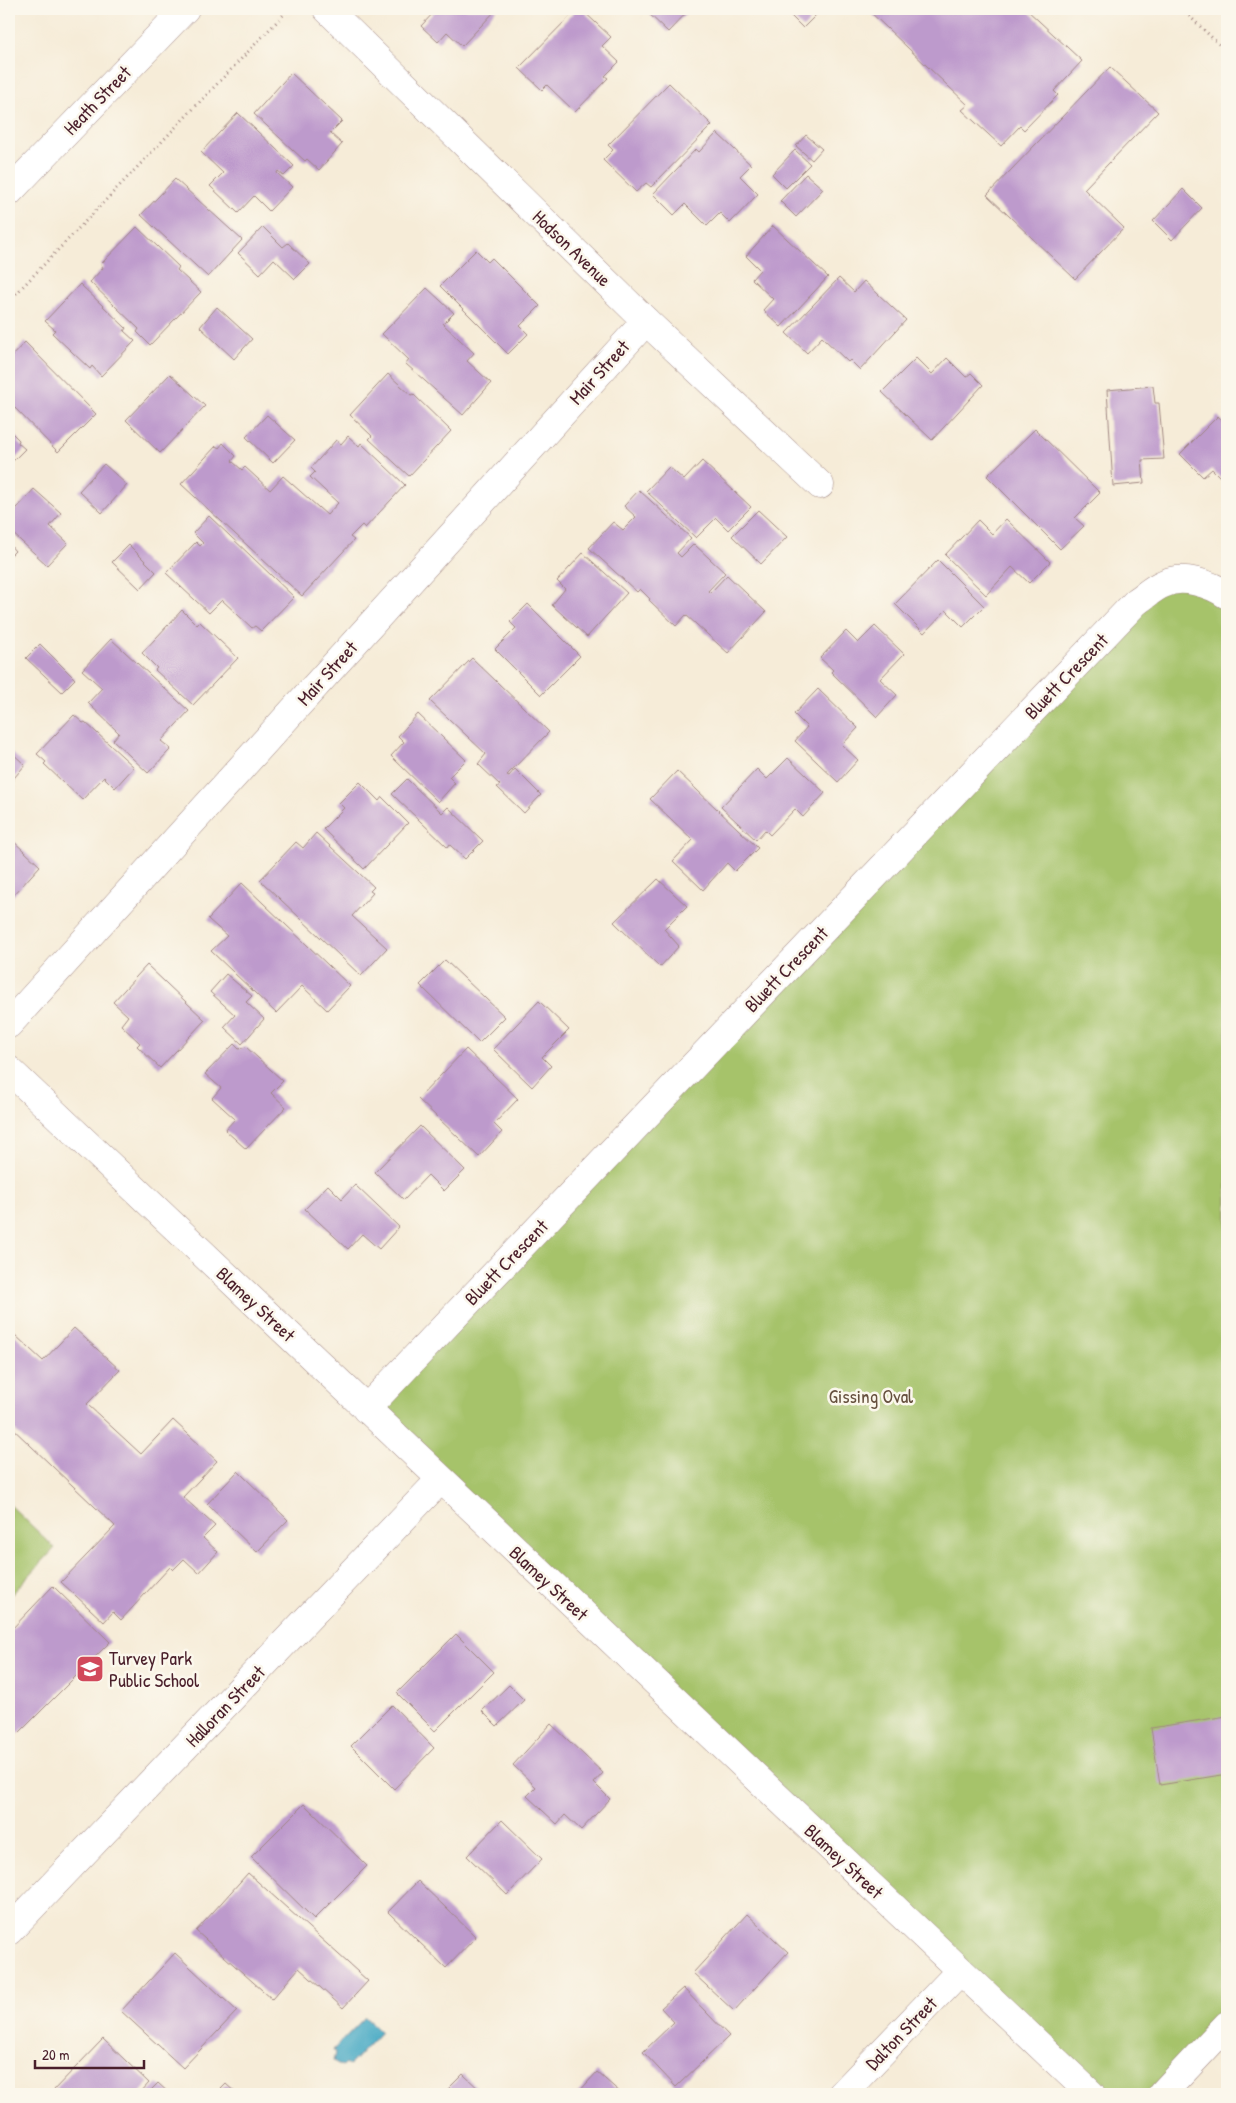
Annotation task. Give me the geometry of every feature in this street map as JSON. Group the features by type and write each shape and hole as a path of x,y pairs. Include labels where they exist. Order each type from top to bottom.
{"street":[{"name":"Heath Street","path":"9,192 184,9"},
{"name":"Hodson Avenue","path":"327,9 646,321 820,485"},
{"name":"Mair Street","path":"9,1024 646,321"},
{"name":"Bluett Crescent","path":"366,1408 1136,602 1164,583 1190,580 1215,586 1227,595"},
{"name":"Blamey Street","path":"9,1070 440,1480 1091,2094"},
{"name":"Halloran Street","path":"9,1931 440,1480"},
{"name":"Dalton Street","path":"842,2094 960,1971"},
{"path":"1162,2094 1227,2025"}],"path":[{"path":"9,301 289,9"},
{"path":"1182,9 1227,52"}],"green space":[{"name":"Gissing Oval","path":"1164,583 1227,595 1227,2025 1162,2094 1091,2094 366,1409"},
{"path":"9,1504 55,1548 9,1597"}],"water":[{"path":"365,2017 381,2032 349,2066 345,2063 342,2066 333,2061 335,2053 333,2050"}],"building":[{"path":"437,9 497,9 462,46 447,32 438,42 421,26"},
{"path":"577,9 581,9 611,37 602,46 619,62 605,76 608,78 575,112 547,85 542,90 519,68"},
{"path":"644,9 690,9 668,32"},
{"path":"784,9 822,9 803,28"},
{"path":"867,9 1026,9 1082,61 1054,91 1058,95 1024,130 1020,126 1001,146 962,110 968,105"},
{"path":"1110,67 1158,112 1084,189 1124,228 1075,279 987,195"},
{"path":"291,73 342,121 330,133 342,144 319,170 307,159 305,161 254,114"},
{"path":"669,83 712,125 651,187 646,183 636,192 603,160 613,150 608,145"},
{"path":"238,113 294,166 284,176 278,171 277,173 292,187 269,211 254,196 238,213 210,186 223,173 201,152"},
{"path":"717,133 751,165 740,176 758,194 730,223 720,213 707,226 685,204 674,215 653,194 696,149 699,152"},
{"path":"806,135 822,149 812,160 796,146"},
{"path":"795,150 810,164 786,188 772,174"},
{"path":"806,174 823,189 796,217 780,201"},
{"path":"175,179 242,240 208,277 141,215"},
{"path":"1183,189 1202,208 1172,240 1153,221"},
{"path":"773,226 828,277 781,327 763,310 773,299 752,279 760,270 746,256"},
{"path":"137,227 179,267 177,270 201,292 150,345 137,332 139,329 90,282 103,268 101,264"},
{"path":"263,227 283,247 288,243 310,264 295,279 274,259 260,274 238,253"},
{"path":"476,250 488,262 492,258 540,306 520,326 528,334 508,354 440,286"},
{"path":"839,278 854,292 864,281 906,320 860,370 850,360 848,362 822,337 807,353 786,333"},
{"path":"80,284 126,328 124,331 135,341 101,376 92,366 90,369 52,333 55,330 45,321"},
{"path":"427,288 454,313 443,324 474,353 467,361 491,383 463,415 406,364 409,360 382,334"},
{"path":"217,307 252,339 234,359 200,327"},
{"path":"25,342 96,414 58,452 9,402 9,359"},
{"path":"916,358 932,374 947,358 966,377 971,373 983,385 932,440 882,392"},
{"path":"170,374 205,406 160,453 126,420"},
{"path":"388,374 411,395 413,394 451,431 409,476 369,439 372,436 350,415"},
{"path":"1153,386 1155,403 1159,403 1164,459 1142,460 1144,483 1113,486 1107,390"},
{"path":"267,415 295,440 273,463 246,437"},
{"path":"1218,416 1227,426 1227,484 1212,469 1203,477 1180,454"},
{"path":"1035,429 1100,493 1075,518 1084,526 1060,549 987,476"},
{"path":"9,430 25,449 9,465"},
{"path":"348,436 359,446 361,443 405,485 365,528 362,525 350,537 354,540 302,596 181,484 216,446 219,448 223,443 236,456 232,461 242,470 245,467 270,490 283,476 327,515 338,503 310,477 315,472 311,468 336,440 341,444"},
{"path":"702,461 751,507 728,530 716,518 696,538 646,491 669,467 684,480"},
{"path":"104,464 127,485 102,513 79,491"},
{"path":"34,489 61,513 50,526 68,543 47,565 9,530 9,517"},
{"path":"639,490 691,538 677,553 681,557 694,544 725,573 708,591 710,593 727,575 766,612 728,653 686,615 676,626 640,589 637,592 589,548 613,522 623,530 636,517 624,506"},
{"path":"758,510 787,537 761,564 732,536"},
{"path":"209,516 294,597 261,631 255,626 252,628 222,600 209,613 166,573 196,542 200,546 203,543 193,533"},
{"path":"1006,519 1050,562 1029,583 1012,567 986,595 945,555 978,520 992,534"},
{"path":"9,544 15,551 9,557"},
{"path":"129,545 156,572 140,589 112,562"},
{"path":"583,553 627,593 587,637 552,605 565,589 557,581"},
{"path":"938,560 984,606 963,627 946,610 924,633 895,604"},
{"path":"528,604 580,656 541,695 495,649 516,628 510,622"},
{"path":"182,610 197,625 200,622 238,658 193,705 155,670 157,668 142,653"},
{"path":"875,626 904,654 880,679 897,695 877,717 831,672 833,670 820,658 846,631 858,643"},
{"path":"111,639 189,711 161,741 171,749 148,773 113,740 119,733 88,703 102,688 82,670"},
{"path":"40,644 75,679 62,692 26,658"},
{"path":"472,658 549,732 507,775 509,776 515,769 541,795 524,813 497,787 500,785 478,764 486,754 430,701"},
{"path":"818,689 858,728 842,745 858,760 838,782 795,741 807,727 794,714"},
{"path":"418,714 466,760 449,777 455,783 438,802 391,756 404,742 398,736"},
{"path":"74,715 83,723 85,722 134,767 115,788 104,777 82,800 44,764 46,762 37,754"},
{"path":"9,750 25,765 9,784"},
{"path":"788,758 825,793 803,817 795,809 770,835 765,830 756,840 721,807 757,769 767,779"},
{"path":"677,771 758,848 735,871 727,863 703,890 673,861 693,840 650,799"},
{"path":"407,779 442,813 448,807 483,841 465,859 450,845 447,847 392,794"},
{"path":"360,782 379,801 382,797 408,823 364,869 323,829 344,808 339,803"},
{"path":"316,833 374,887 370,891 373,893 352,916 387,948 361,976 260,880 296,842 303,848"},
{"path":"9,837 40,866 12,897 9,894"},
{"path":"658,879 687,906 664,929 679,946 660,967 614,922"},
{"path":"242,883 350,986 327,1010 302,986 276,1013 211,951 227,936 208,919"},
{"path":"445,960 505,1017 479,1043 420,985"},
{"path":"147,965 205,1020 160,1068 137,1046 140,1043 121,1025 128,1016 113,1002"},
{"path":"226,974 252,996 246,1002 264,1019 242,1044 224,1027 235,1015 210,992"},
{"path":"539,1001 569,1030 542,1057 551,1066 532,1087 493,1049"},
{"path":"234,1044 239,1049 246,1047 283,1081 271,1093 286,1107 246,1149 225,1130 235,1119 212,1098 221,1088 205,1074"},
{"path":"466,1049 518,1099 494,1124 502,1132 479,1157 418,1099"},
{"path":"420,1126 465,1170 444,1191 428,1175 404,1200 375,1172"},
{"path":"328,1185 342,1199 355,1185 399,1227 379,1249 362,1234 348,1249 305,1209"},
{"path":"74,1328 120,1370 88,1405 141,1454 173,1420 217,1461 183,1497 215,1526 203,1538 218,1552 199,1573 184,1559 173,1570 170,1567 121,1620 113,1612 104,1622 61,1582 115,1526 9,1425 9,1341 15,1335 43,1361"},
{"path":"238,1471 288,1520 257,1552 207,1504"},
{"path":"53,1586 110,1642 18,1734 9,1725 9,1632"},
{"path":"456,1634 494,1672 435,1731 397,1693"},
{"path":"509,1685 524,1700 497,1726 482,1711"},
{"path":"392,1705 434,1748 394,1789 351,1746"},
{"path":"1227,1716 1227,1774 1160,1785 1151,1728"},
{"path":"551,1724 603,1773 594,1783 610,1799 581,1830 565,1815 557,1824 527,1796 536,1787 513,1765"},
{"path":"304,1804 367,1866 314,1919 251,1857"},
{"path":"502,1820 542,1859 507,1895 467,1856"},
{"path":"248,1873 368,1981 343,2008 299,1968 272,1999 196,1931"},
{"path":"418,1881 476,1937 446,1968 388,1912"},
{"path":"747,1914 788,1952 734,2011 693,1973"},
{"path":"175,1953 237,2011 183,2068 121,2011"},
{"path":"683,1988 729,2036 676,2087 643,2052 674,2022 661,2008"},
{"path":"103,2039 149,2083 139,2094 50,2094"},
{"path":"597,2072 622,2094 577,2094"},
{"path":"463,2074 484,2094 443,2094"},
{"path":"158,2083 170,2094 147,2094"},
{"path":"226,2084 237,2094 216,2094"}],"place":[{"name":"Turvey Park Public School","path":"90,1669"}]}
